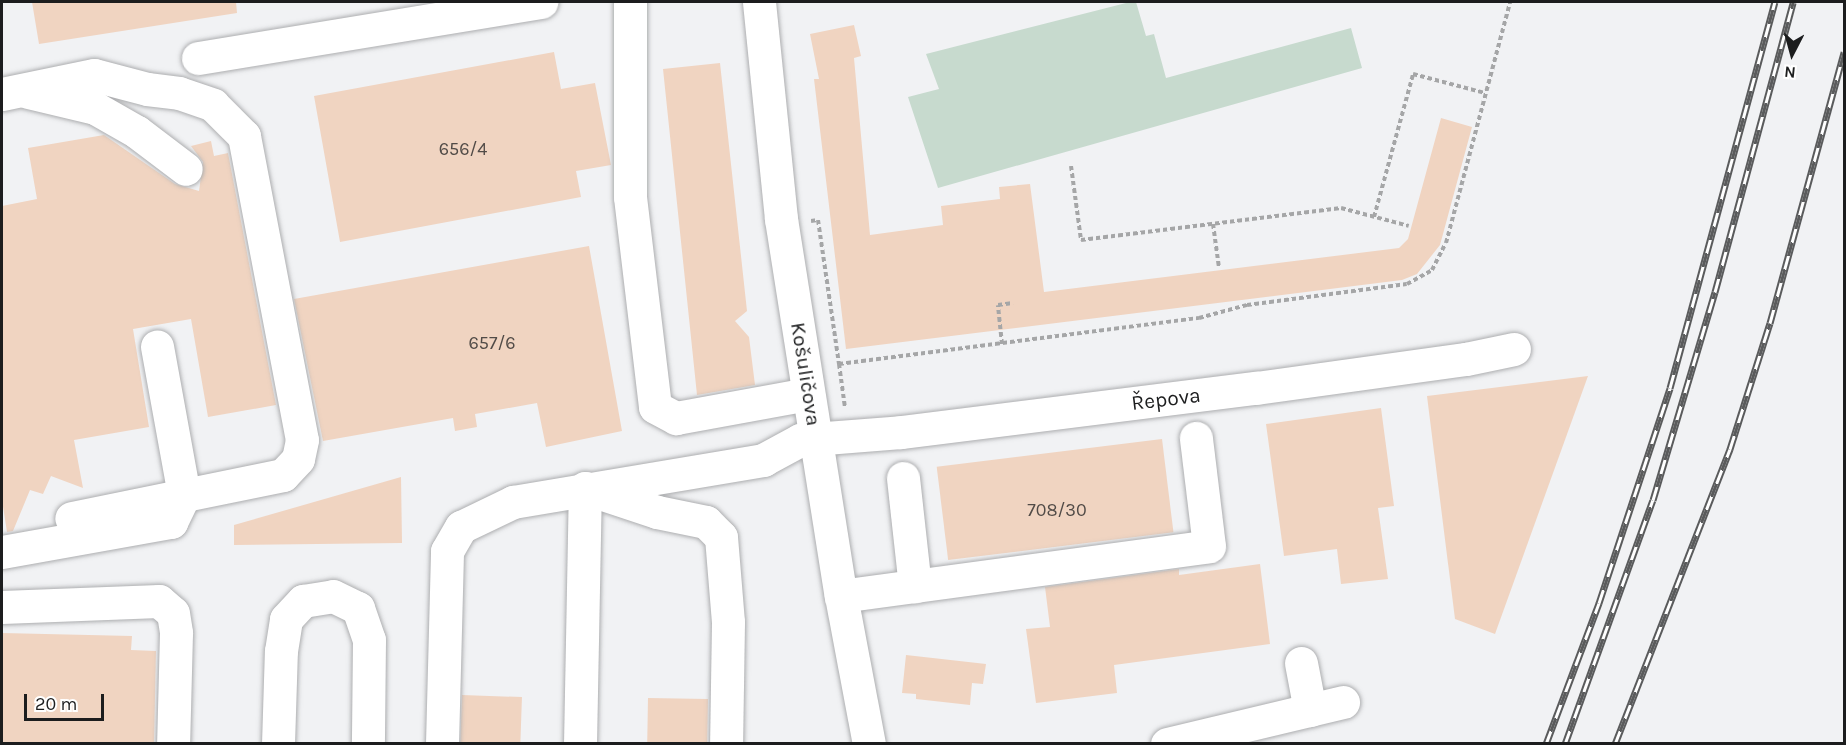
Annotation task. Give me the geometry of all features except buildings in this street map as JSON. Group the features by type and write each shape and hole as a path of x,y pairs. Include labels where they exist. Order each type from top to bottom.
{"street":[{"path":"198,58 431,11 541,2"},
{"path":"630,2 630,197 655,407 676,418 808,394"},
{"name":"Košuličova","path":"759,2 781,219 841,596 869,744"},
{"path":"11,92 94,75 147,89 179,93 213,105 244,136 302,440 298,459 283,475 71,518"},
{"path":"11,92 95,108 137,132 186,170"},
{"path":"2,552 171,522 184,495 157,346"},
{"name":"Řepova","path":"442,744 447,551 461,527 513,502 585,488 763,460 800,440 816,441 1256,388 1466,359 1514,349"},
{"path":"841,596 1209,546 1196,438"},
{"path":"903,478 915,586"},
{"path":"580,744 585,488 657,512 706,522 721,537 728,622 726,744"},
{"path":"278,744 281,651 286,620 303,601 333,596 358,608 369,640 368,744"},
{"path":"2,607 159,601 173,613 176,633 173,744"},
{"path":"1301,663 1310,710"},
{"path":"1167,744 1342,702"}],"path":[{"path":"839,364 1199,318 1247,305 1422,279 1446,243 1510,2"},
{"path":"1374,217 1413,74 1485,93"},
{"path":"1071,166 1081,240 1341,208 1409,226"},
{"path":"802,221 818,220 849,417"},
{"path":"1213,224 1219,268"},
{"path":"1002,344 998,304 1013,303"}],"green space":[{"path":"1136,2 1146,36 1154,34 1166,78 1351,28 1362,68 938,188 908,97 939,89 926,54"}],"railway":[{"path":"1546,744 1599,603 1670,388 1775,2"},
{"path":"1565,744 1653,500 1715,292 1793,2"},
{"path":"1615,744 1730,449 1770,323 1844,52"}]}
